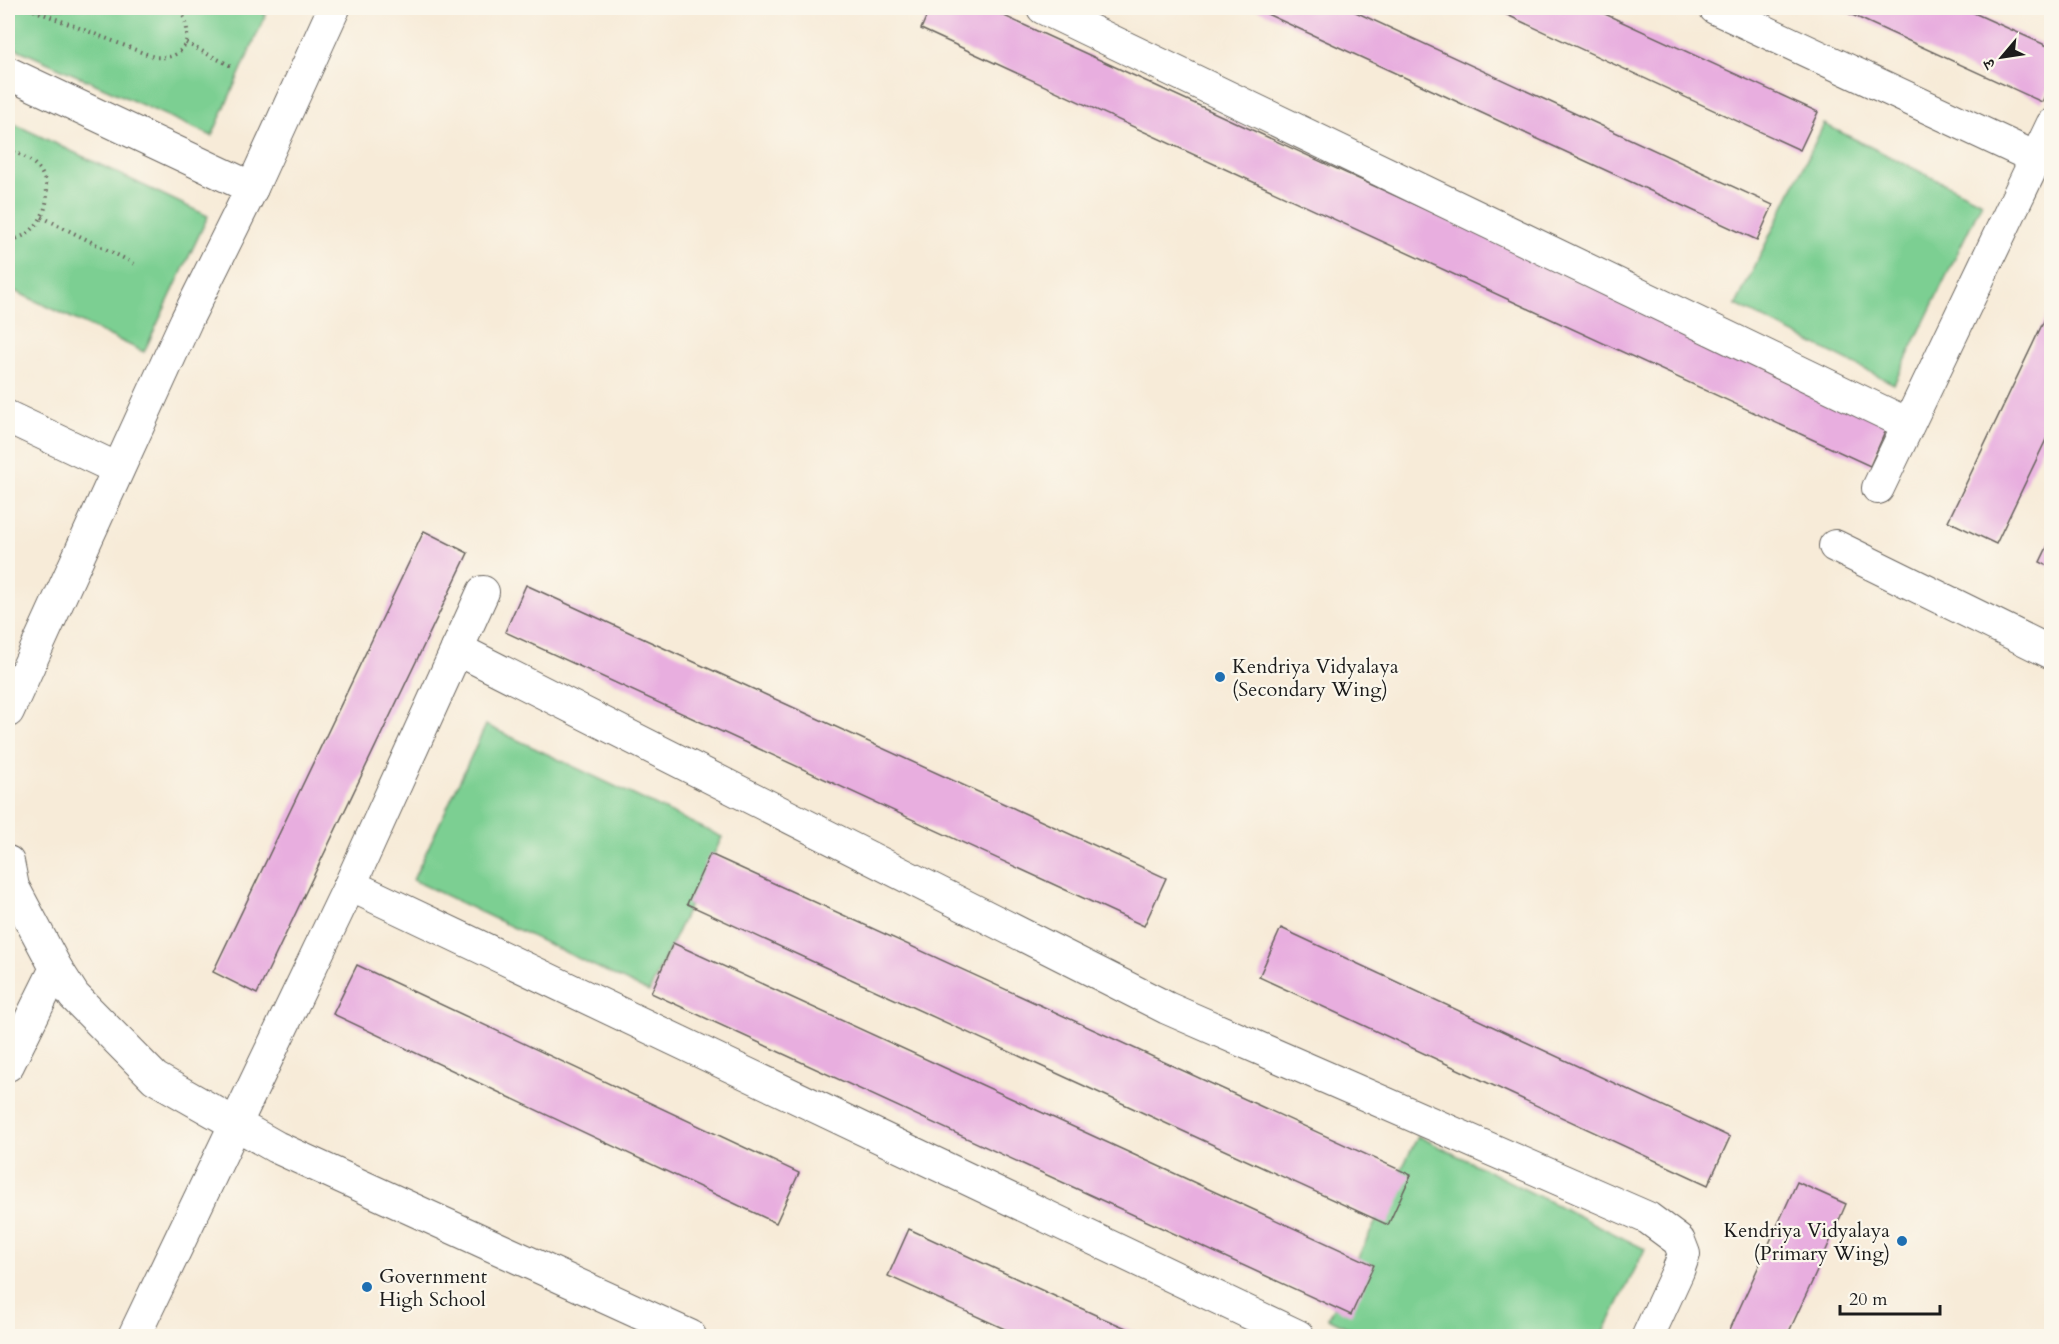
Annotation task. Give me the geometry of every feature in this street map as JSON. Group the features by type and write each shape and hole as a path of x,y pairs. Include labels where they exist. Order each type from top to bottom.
{"street":[{"path":"8,711 186,321 252,188 334,8"},
{"path":"1043,8 1908,424"},
{"path":"1715,8 2036,158"},
{"path":"8,73 252,188"},
{"path":"1878,488 2052,125"},
{"path":"8,417 118,470"},
{"path":"1835,546 2052,653"},
{"path":"134,1336 350,885 483,592"},
{"path":"457,649 1167,1008 1648,1218 1679,1241 1684,1254 1648,1336"},
{"path":"8,862 13,887 56,968 74,996 155,1078 287,1152 690,1336"},
{"path":"350,885 1298,1336"},
{"path":"8,1065 56,968"}],"path":[{"path":"28,8 154,57 165,58 178,53 186,43 187,30 179,8"},
{"path":"186,43 233,67"},
{"path":"8,149 38,167 45,178 48,190 47,203 42,217 23,236 8,240"},
{"path":"42,217 137,265"}],"green space":[{"path":"8,8 252,8 266,14 212,136 8,45"},
{"path":"8,121 208,216 144,352 8,288"},
{"path":"1824,124 1982,202 1894,384 1736,305"},
{"path":"486,725 722,837 649,992 413,880"},
{"path":"1418,1136 1645,1249 1602,1336 1365,1336 1328,1318"}],"building":[{"path":"930,8 987,8 1889,423 1870,466 921,29"},
{"path":"1254,8 1347,8 1773,205 1757,240"},
{"path":"1492,8 1592,8 1818,112 1800,150"},
{"path":"1837,8 1963,8 2052,48 2052,81 2042,102"},
{"path":"2052,304 2052,427 1996,544 1948,521"},
{"path":"424,531 468,553 257,994 213,972"},
{"path":"2052,537 2052,568 2040,562"},
{"path":"526,585 1166,878 1144,926 505,632"},
{"path":"710,854 1411,1175 1388,1225 687,904"},
{"path":"1281,928 1730,1137 1708,1185 1259,977"},
{"path":"673,943 1374,1265 1351,1315 651,993"},
{"path":"357,965 799,1173 776,1223 333,1014"},
{"path":"1797,1182 1846,1204 1818,1269 1787,1336 1727,1336"},
{"path":"909,1229 1145,1336 1020,1336 888,1276"}],"place":[{"name":"Kendriya Vidyalaya (Secondary Wing)","path":"1220,677"},
{"name":"Kendriya Vidyalaya (Primary Wing)","path":"1902,1241"},
{"name":"Government High School","path":"367,1287"}]}
